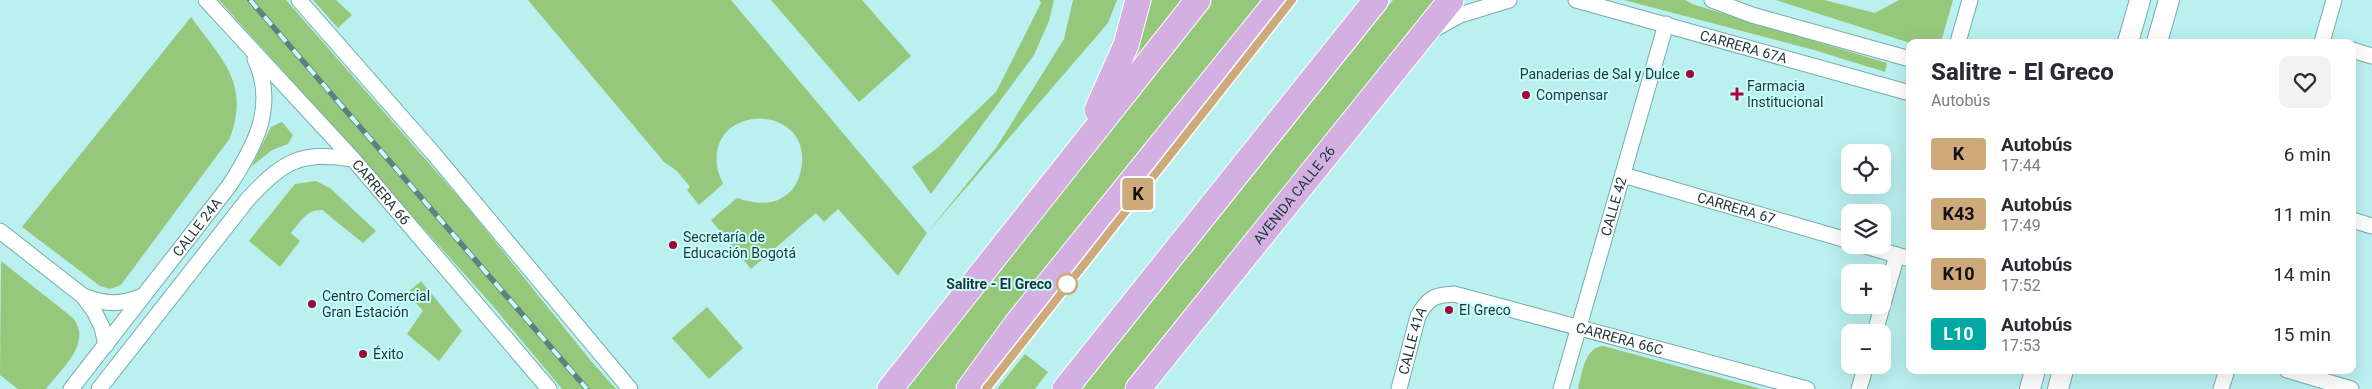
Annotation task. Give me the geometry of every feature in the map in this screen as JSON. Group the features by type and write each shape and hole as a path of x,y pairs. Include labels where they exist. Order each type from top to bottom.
{"main road":[{"path":"1078,149 1116,70 1126,45 1138,0"},
{"path":"890,389 1078,149 1198,0"},
{"path":"969,389 1018,322 1278,0"},
{"path":"1065,389 1376,0"},
{"name":"AVENIDA CALLE 26","path":"1138,389 1450,0"}],"street":[{"name":"CARRERA 66","path":"206,0 353,159 549,389"},
{"path":"299,0 433,153 630,389"},
{"path":"1423,35 1460,15 1509,0"},
{"name":"CARRERA 67A","path":"1576,0 1906,92"},
{"path":"1712,0 1752,15 1906,58"},
{"path":"1959,39 1970,0"},
{"path":"2129,39 2140,0"},
{"path":"2158,39 2169,0"},
{"path":"2325,39 2334,0"},
{"name":"CALLE 42","path":"1561,389 1666,24"},
{"name":"CALLE 24A","path":"71,389 229,186 254,143 261,123 265,92 261,72 249,46"},
{"path":"2356,51 2372,56"},
{"name":"CALLE 24A","path":"99,389 248,199 271,175 290,162 314,156 353,159"},
{"name":"CARRERA 67","path":"1623,175 1841,238"},
{"path":"2356,221 2372,226"},
{"path":"0,231 83,296 103,303 124,303 143,296"},
{"path":"1878,324 1903,257 1891,253"},
{"name":"CARRERA 66C","path":"1433,297 1454,294 1807,389"},
{"path":"83,296 98,319 106,345"},
{"name":"CALLE 41A","path":"1399,389 1418,316 1433,297"},
{"path":"1859,389 1863,374"},
{"path":"2030,389 2034,374"},
{"path":"2058,389 2062,374"},
{"path":"2221,389 2226,374"},
{"path":"2300,374 2351,389"}],"green space":[{"path":"219,0 286,0 468,208 591,361 616,389 562,389 493,306"},
{"path":"313,0 336,0 352,15 338,28"},
{"path":"528,0 731,0 927,233 898,276 838,209 824,222 816,213 751,269 711,220 737,198 765,203 778,200 791,191 799,178 802,163 799,143 790,129 775,121 759,119 742,122 728,131 719,145 717,167 723,184 699,205 687,190 690,187 677,171 664,162"},
{"path":"771,0 862,0 911,56 859,102"},
{"path":"1039,0 1054,0 1049,21 1034,55 931,194 912,167 936,149 996,92 1041,3"},
{"path":"1073,0 1117,0 1108,23 927,233 996,148 1064,39"},
{"path":"1151,0 1184,0 1118,86"},
{"path":"1210,0 1263,0 1069,241 956,389 901,389"},
{"path":"1393,0 1436,0 1128,389 1082,389"},
{"path":"1624,0 1685,0 1692,4 1887,63 1885,72 1814,50"},
{"path":"1776,0 1824,0 1875,13 1899,0 1953,0 1942,39 1906,39 1906,42"},
{"path":"191,17 222,59 235,86 237,102 230,138 121,285 110,289 100,286 22,227"},
{"path":"282,122 293,135 288,144 272,150 251,167 271,127"},
{"path":"316,181 330,188 376,231 363,243 322,210 317,210 304,217 291,233 300,241 280,267 249,241 295,184"},
{"path":"1,261 73,318 78,327 79,337 73,355 46,389 18,389 0,375"},
{"path":"421,281 462,331 439,361 407,334 423,311 407,293"},
{"path":"707,307 743,348 709,379 672,338"},
{"path":"1602,346 1761,389 1578,389 1588,357 1596,348"},
{"path":"1025,354 1048,372 1035,389 997,389"}],"railway":[{"path":"250,0 587,389"}],"bus line":[{"name":"K","path":"986,389 1107,232 1292,0"}],"place":[{"name":"Panaderias de Sal y Dulce","path":"1690,74"},
{"name":"Farmacia Institucional","path":"1737,94"},
{"name":"Compensar","path":"1526,95"},
{"name":"Secretaría de Educación Bogotá","path":"673,245"},
{"name":"Salitre - El Greco","path":"1067,284"},
{"name":"Centro Comercial Gran Estación","path":"312,304"},
{"name":"El Greco","path":"1449,310"},
{"name":"Éxito","path":"363,354"}]}
